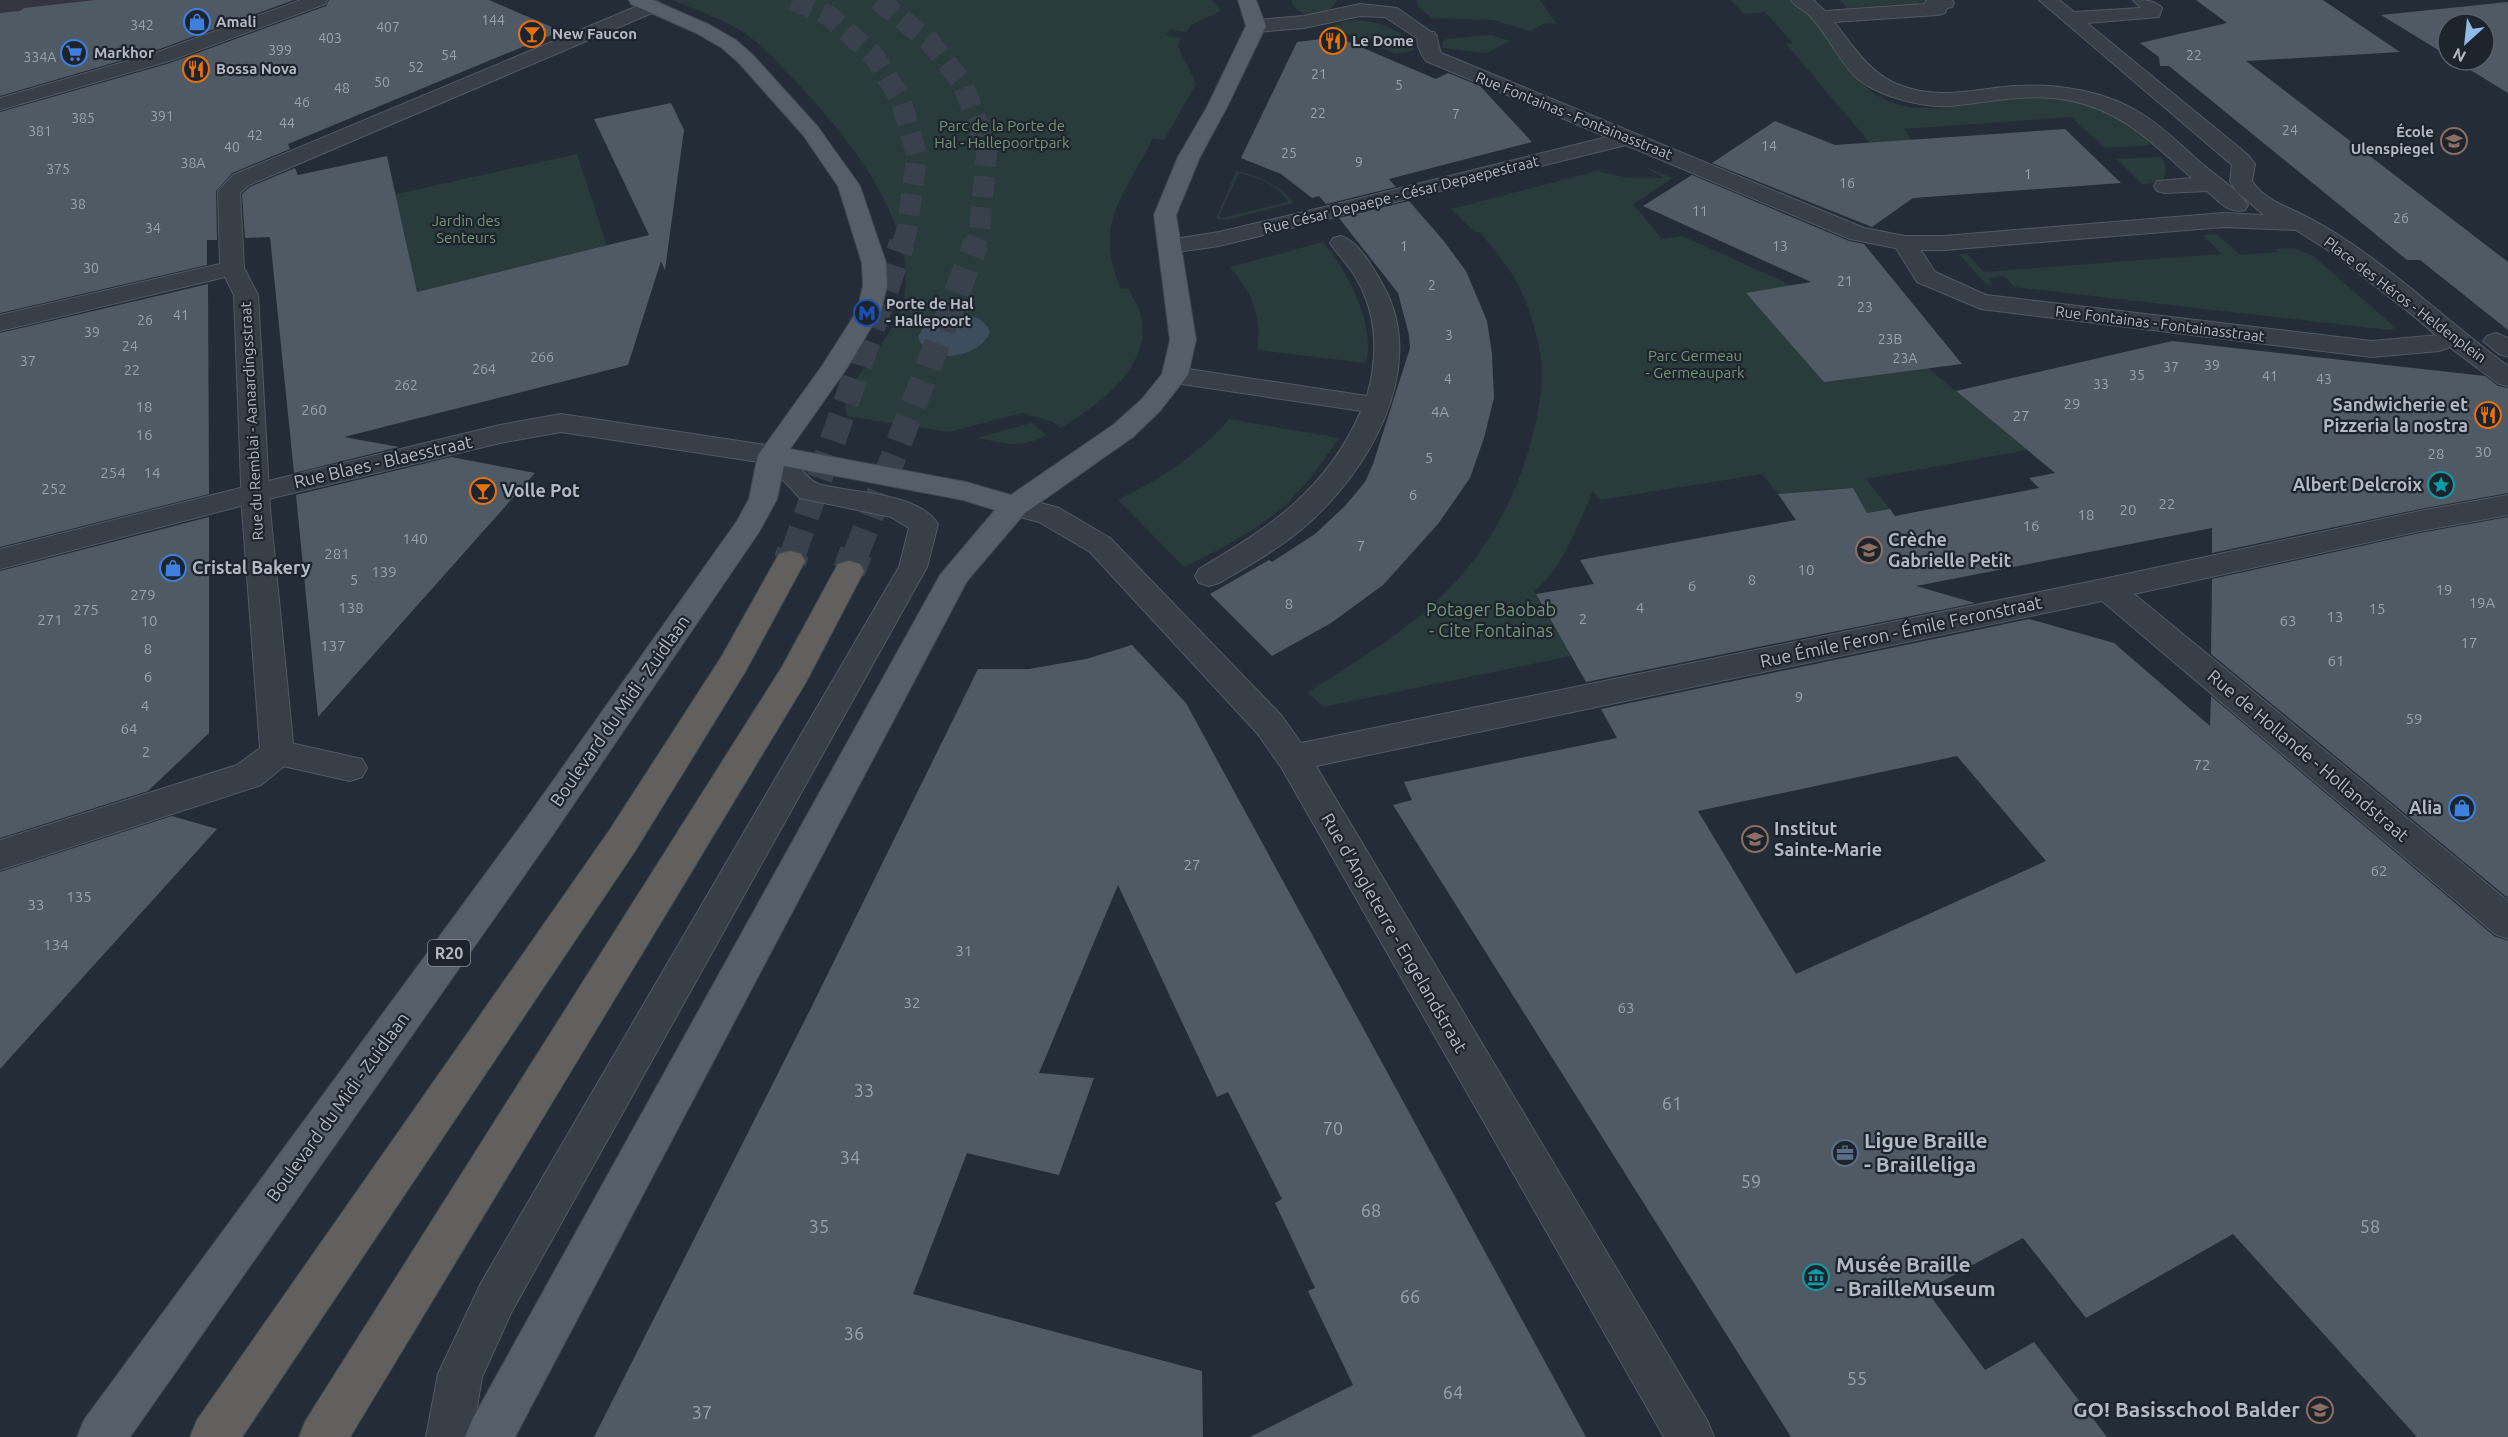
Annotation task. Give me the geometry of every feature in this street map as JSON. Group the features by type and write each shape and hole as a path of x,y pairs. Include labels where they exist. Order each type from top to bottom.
{"highway":[{"path":"214,1437 622,841 734,664 790,561"},
{"path":"322,1437 795,674 849,571"}],"main road":[{"path":"489,1437 955,575 1015,506 1123,431 1151,405 1175,375 1183,340 1165,215 1189,157 1217,107 1256,26 1247,0"},
{"name":"Boulevard du Midi - Zuidlaan","path":"101,1437 540,826 749,525 762,499 772,455 834,368 869,311 875,286 874,263 849,186 811,131 746,59 729,44 645,3"},
{"path":"772,455 966,491 1015,506"}],"street":[{"path":"0,104 162,57 318,0"},
{"path":"1800,0 1820,17 1865,75 1893,90 1924,99 1946,100 2015,92 2065,93 2089,99 2130,116 2164,150 2237,205"},
{"name":"Place des Héros - Heldenplein","path":"2048,0 2240,160 2244,164 2241,181 2247,191 2268,208 2301,223 2342,249 2424,312 2457,341 2508,378"},
{"path":"2071,18 2152,13 2153,9 2142,0"},
{"name":"Rue du Remblai - Aanaardingsstraat","path":"277,753 256,493 246,295 232,268 229,191 241,180 645,3"},
{"path":"1820,17 1938,9 1933,4 1945,3"},
{"name":"Rue Fontainas - Fontainasstraat","path":"1256,26 1391,6 1427,36 1427,44 1433,57 1858,234 1905,243 1944,243 2224,220 2301,223"},
{"path":"1880,8 1895,8 1899,12"},
{"path":"1292,20 1334,32"},
{"name":"Rue César Depaepe - César Depaepestraat","path":"1170,246 1219,239 1296,222 1629,138"},
{"path":"2165,186 2212,184"},
{"name":"Rue Fontainas - Fontainasstraat","path":"1905,243 1926,277 1981,302 2372,349 2439,343"},
{"path":"0,323 232,268"},
{"path":"2508,342 2496,341 2508,349"},
{"name":"Rue Blaes - Blaesstraat","path":"0,559 256,493 500,434 561,423 772,455"},
{"name":"Rue Émile Feron - Émile Feronstraat","path":"1293,758 2108,589 2420,521 2508,505"},
{"name":"Rue d'Angleterre - Engelandstraat","path":"1015,506 1049,515 1100,545 1269,724 1293,758 1690,1437"},
{"name":"Rue de Hollande - Hollandstraat","path":"2108,589 2508,923"},
{"path":"0,855 249,775 277,753 350,768"}],"lane":[{"path":"1209,576 1260,545 1304,513 1335,481 1355,451 1376,405 1388,360 1387,327 1377,293 1341,243"},
{"path":"1175,375 1376,405"},
{"path":"449,1437 460,1374 496,1298 913,567 924,524 900,509 810,492 772,455"}],"shaded area":[{"path":"0,0 104,0 0,29"}],"green space":[{"name":"Parc de la Porte de Hal - Hallepoortpark","path":"672,0 1212,0 1221,11 1191,25 1186,32 1170,30 1166,35 1181,38 1178,45 1196,84 1164,140 1153,138 1123,194 1111,228 1110,246 1113,266 1121,289 1128,288 1138,306 1143,329 1140,347 1133,364 1121,380 1091,407 1060,428 1053,422 1022,413 949,432 847,416 844,395 894,325 903,303 905,273 901,243 890,213 876,184 858,156 818,106 770,55 747,35 730,25"},
{"path":"1291,0 1338,0 1330,10 1306,16 1293,6"},
{"path":"1417,0 1540,0 1556,23 1543,24 1530,31 1493,20 1432,18 1418,7"},
{"path":"1731,0 1790,0 1818,24 1866,87 1885,100 1906,106 1928,108 1951,107 2021,96 2062,97 2091,104 2108,112 2135,129 2151,145 2105,148 2071,117 1904,129 1912,140 1870,143 1786,44 1793,43 1765,12 1744,14"},
{"path":"1840,0 1948,0 1918,2 1920,5 1847,8"},
{"path":"1359,20 1383,25 1399,32 1411,43 1414,50 1396,54 1331,27 1346,21"},
{"path":"1492,35 1510,41 1486,53 1442,48 1443,41 1447,39"},
{"name":"Jardin des Senteurs","path":"577,154 607,246 414,293 405,235 392,195"},
{"path":"2161,157 2166,170 2161,182 2142,184 2117,159"},
{"path":"1643,166 1673,178 1633,204 1662,239 1682,236 1791,285 1928,368 2027,450 1866,479 1890,509 1840,519 1861,504 1853,488 1778,494 1762,474 1600,500 1593,491 1561,559 1544,582 1534,591 1571,656 1323,707 1308,692 1415,620 1447,591 1479,553 1505,510 1531,440 1542,377 1540,349 1531,315 1510,271 1481,233 1474,231 1451,209 1597,171 1628,178 1664,178"},
{"path":"1236,171 1253,175 1268,182 1282,191 1294,203 1227,220 1216,219","holes":["1239,173 1260,179 1273,186 1288,202 1221,218 1219,216"]},
{"path":"2217,234 2240,255 2278,252 2276,249 2293,248 2312,255 2396,328 2389,330 2014,287 2005,276 1988,278 1993,285 1986,284 1959,254 1967,254 1984,272 2222,254 2203,235"},
{"path":"1323,242 1350,283 1363,315 1368,348 1366,363 1257,350 1258,326 1254,305 1244,285 1230,267"},
{"path":"1229,419 1339,438 1304,485 1280,510 1234,541 1184,567 1118,500 1178,465 1204,444"},
{"path":"1031,423 1046,435 1020,444 977,438"}],"water":[{"path":"947,314 977,318 987,326 990,332 976,348 965,353 954,356 932,353 918,337 930,322"}],"building":[{"path":"95,0 294,0 154,51 0,96 0,13"},
{"path":"329,0 489,0 561,31 288,144 290,149 232,173 216,191 217,240 207,240 207,265 0,313 0,112 170,63 326,6"},
{"path":"2196,0 2323,0 2400,52 2246,61 2508,262 2508,330 2420,260 2407,260 2169,66 2160,66 2159,57 2140,43 2227,23"},
{"path":"2508,2 2508,93 2474,72 2496,72 2496,12 2436,12 2436,49 2381,15"},
{"path":"1337,37 1436,79 1448,73 1480,86 1532,142 1389,179 1396,187 1326,204 1319,196 1312,198 1281,174 1241,158 1297,42"},
{"path":"671,103 684,130 665,270 661,261 628,365 344,437 399,447 294,473 270,237 245,238 242,194 250,187 295,168 298,175 387,156 417,292 649,235 594,119"},
{"path":"1775,121 1835,145 2065,129 2121,183 1913,198 1872,227 1712,163"},
{"path":"1692,175 1849,241 1864,244 1962,364 1824,382 1746,293 1811,282 1643,206"},
{"path":"1409,201 1466,271 1487,321 1492,354 1494,398 1484,438 1470,478 1438,524 1383,585 1331,623 1272,656 1210,594 1269,560 1272,562 1315,534 1345,506 1365,482 1373,464 1410,348 1409,335 1398,293 1339,218"},
{"path":"208,284 209,494 0,547 0,333"},
{"path":"2172,341 2485,376 2498,386 2508,388 2508,493 2420,509 2212,553 2212,528 1916,586 1975,603 1586,682 1536,594 1594,584 1580,560 1796,520 1778,494 1853,488 1867,513 1890,509 1895,516 2039,488 2029,478 2055,473 1956,391"},
{"path":"451,457 535,473 318,717 296,495"},
{"path":"209,517 209,733 148,791 0,838 0,571"},
{"path":"2508,517 2508,898 2211,654 2212,579 2420,533"},
{"path":"2029,619 2114,643 2210,726 2211,696 2494,936 2508,941 2508,1437 2417,1437 2233,1234 2086,1318 2023,1238 1926,1290 1985,1370 2034,1342 2107,1437 1791,1437 1393,805 1412,800 1404,782 1617,738 1601,709","holes":["1957,756 2046,861 1796,974 1698,811"]},
{"path":"1132,645 1186,703 1586,1437 1250,1437 1353,1385 1308,1291 1315,1288 1275,1203 1282,1199 1228,1092 1217,1097 1118,885 1039,1073 1094,1078 1059,1175 967,1153 913,1294 1202,1371 1203,1437 594,1437 810,1010 978,669 1029,669 1086,659"},
{"path":"172,816 217,829 0,1069 0,872"}],"tunnel":[{"path":"793,0 829,16 874,56 900,98 917,155 907,230 902,245"},
{"path":"878,0 929,41 962,82 987,149 979,235 975,245"},
{"path":"793,554 902,243"},
{"path":"856,554 976,243"},
{"path":"790,561 793,552"},
{"path":"849,571 856,552"}],"place":[{"name":"Amali","path":"197,22"},
{"name":"New Faucon","path":"532,34"},
{"name":"Le Dome","path":"1333,41"},
{"name":"Markhor","path":"74,53"},
{"name":"Bossa Nova","path":"196,69"},
{"name":"École Ulenspiegel","path":"2454,141"},
{"name":"Porte de Hal - Hallepoort","path":"867,313"},
{"name":"Sandwicherie et Pizzeria la nostra","path":"2488,415"},
{"name":"Albert Delcroix","path":"2441,485"},
{"name":"Volle Pot","path":"483,491"},
{"name":"Crèche Gabrielle Petit","path":"1869,550"},
{"name":"Cristal Bakery","path":"173,568"},
{"name":"Alia","path":"2462,808"},
{"name":"Institut Sainte-Marie","path":"1755,839"},
{"name":"Ligue Braille - Brailleliga","path":"1845,1153"},
{"name":"Musée Braille - BrailleMuseum","path":"1816,1277"},
{"name":"GO! Basisschool Balder","path":"2320,1410"}],"park label":[{"name":"Parc Germeau - Germeaupark","path":"1695,364"},
{"name":"Potager Baobab - Cite Fontainas","path":"1491,620"}]}
